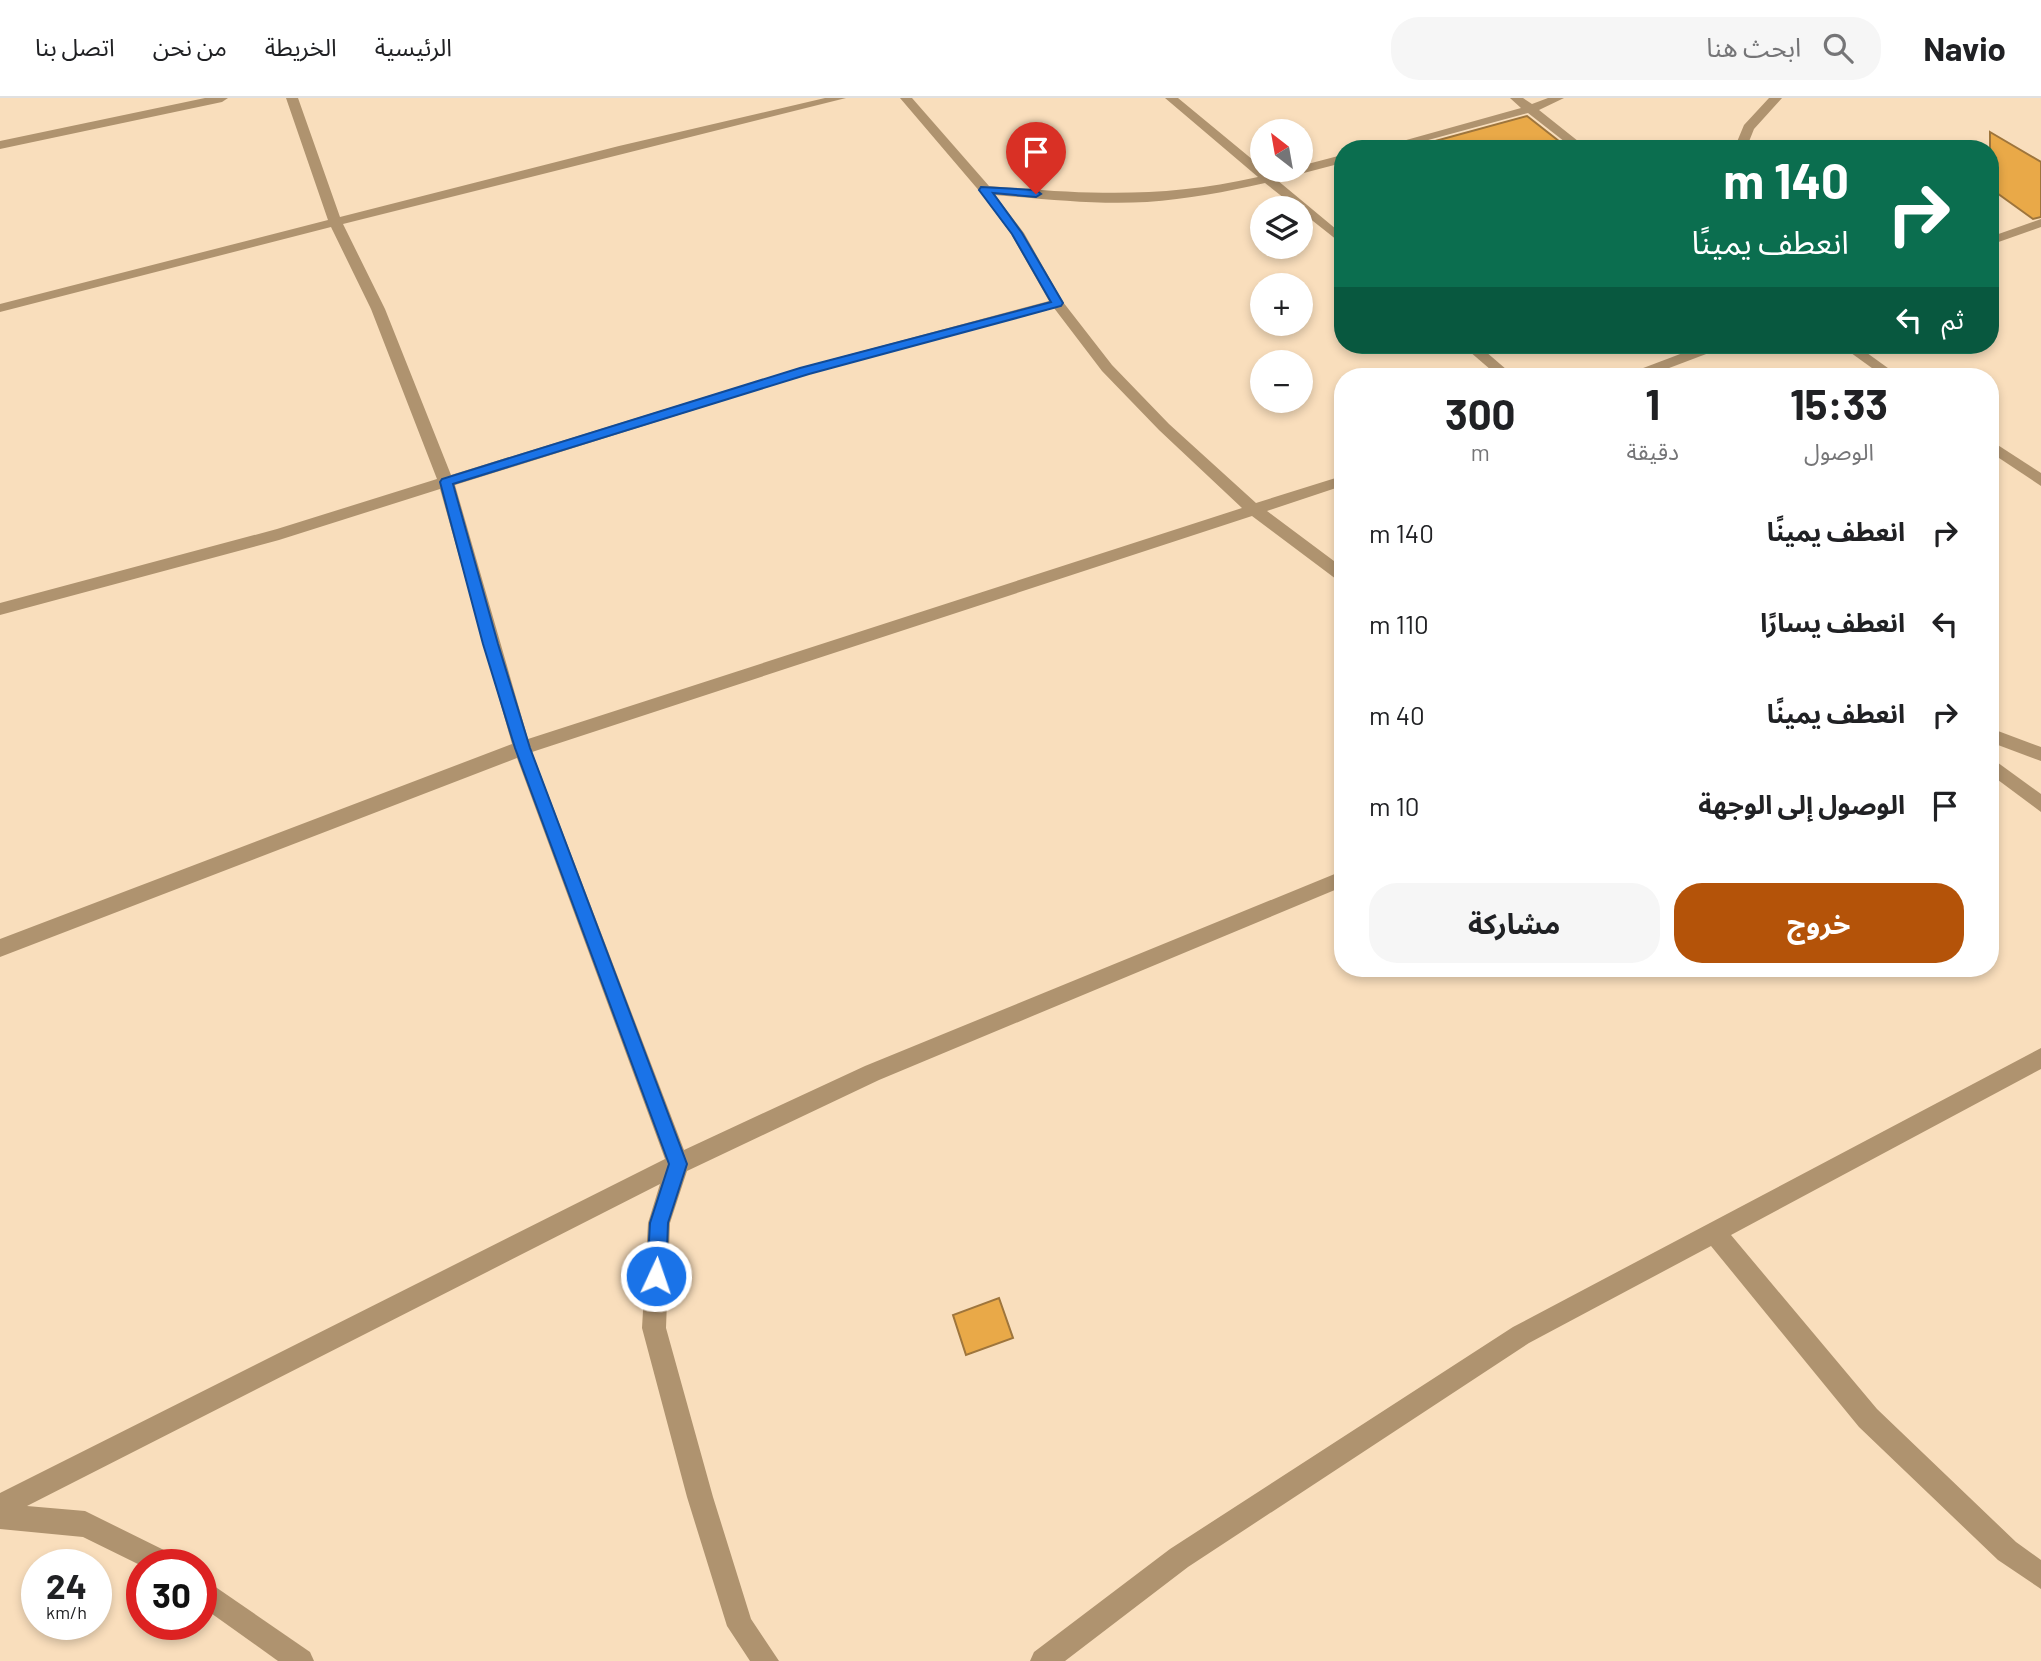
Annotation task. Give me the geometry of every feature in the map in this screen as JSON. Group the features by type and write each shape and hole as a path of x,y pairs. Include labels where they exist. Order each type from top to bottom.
{"street":[{"path":"0,145 222,98"},
{"path":"292,98 335,222 378,309 446,482 522,748 678,1164 659,1223 654,1328 700,1497 740,1626 766,1661"},
{"path":"0,308 335,222 840,98"},
{"path":"906,98 985,190 1017,233 1057,303 1107,368 1164,427 1254,510 1334,569"},
{"path":"1171,98 1250,163"},
{"path":"1516,98 1570,140"},
{"path":"1413,140 1558,98"},
{"path":"1743,140 1748,128 1776,98"},
{"path":"1313,166 1334,161"},
{"path":"985,190 1145,198 1202,192 1250,182"},
{"path":"1273,182 1334,233"},
{"path":"1999,238 2041,223"},
{"path":"0,609 279,534 804,371 1057,303"},
{"path":"1480,354 1497,368"},
{"path":"1656,368 1693,354"},
{"path":"1860,354 1880,368"},
{"path":"1999,451 2041,481"},
{"path":"0,948 522,748 1334,484"},
{"path":"1999,738 2041,754"},
{"path":"1999,771 2041,804"},
{"path":"0,1506 678,1164 872,1073 1334,882"},
{"path":"1043,1661 1179,1559 1521,1335 2041,1058"},
{"path":"1714,1232 1868,1418 2007,1551 2041,1576"},
{"path":"0,1516 85,1524 135,1549"},
{"path":"217,1601 301,1661"}],"building":[{"path":"1527,116 1558,140 1439,140"},
{"path":"1990,132 2041,162 2041,217 2033,219 1999,194 1999,140 1990,140"},
{"path":"999,1298 1013,1338 966,1355 953,1315"}],"route":[{"path":"656,1276 659,1223 678,1164 522,748 446,482 804,371 1057,303 1017,233 985,190 1036,194"}]}
